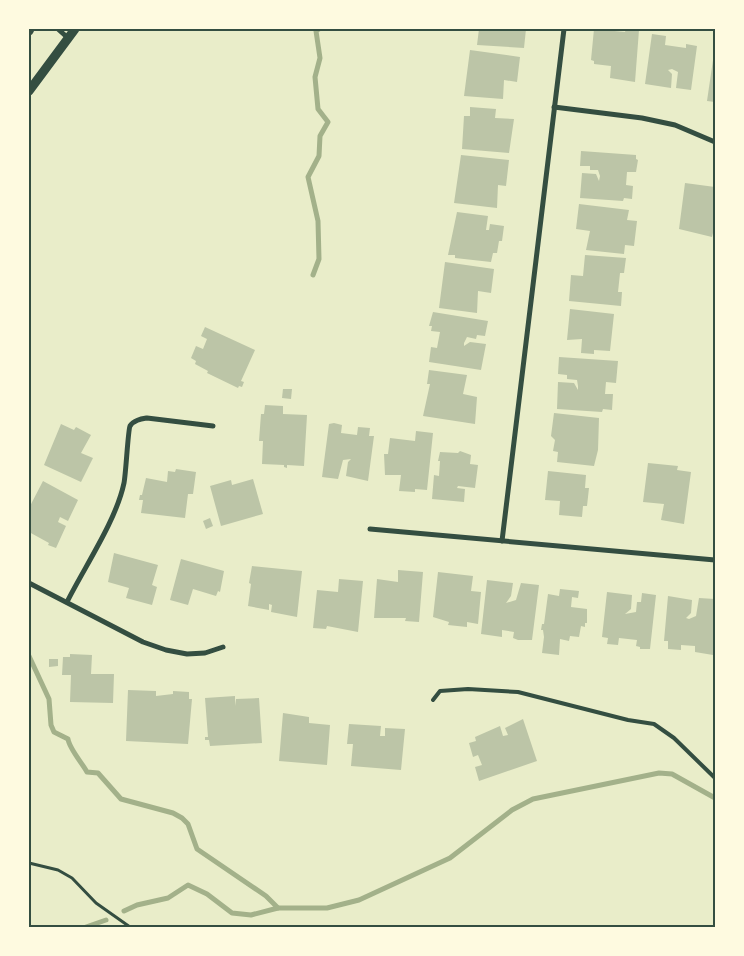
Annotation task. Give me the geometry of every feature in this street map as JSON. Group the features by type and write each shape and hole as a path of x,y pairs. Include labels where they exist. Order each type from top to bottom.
{"street":[{"path":"58,29 68,38"},
{"path":"29,91 75,29"},
{"path":"502,541 564,29"},
{"path":"554,107 675,125 715,142"},
{"path":"67,602 118,502 127,465 130,426 138,420 147,418 213,426"},
{"path":"370,529 715,560"},
{"path":"29,583 144,642 166,650 187,654 224,648"}],"lane":[{"path":"432,700 440,690 468,689 518,692 628,720 654,724 674,738 715,778"}],"path":[{"path":"29,863 58,870 72,878 96,903 130,927"}],"building":[{"path":"479,29 526,29 524,48 477,45"},
{"path":"594,29 625,32 626,29 639,30 635,82 610,78 611,66 594,64 594,61 591,60"},
{"path":"652,34 666,36 665,45 686,48 686,44 697,46 691,90 676,88 678,72 672,69 668,70 672,74 671,88 645,84"},
{"path":"470,50 520,57 517,82 504,80 503,99 464,96"},
{"path":"713,60 715,60 715,102 707,101"},
{"path":"470,107 496,109 495,118 514,119 509,153 462,149 464,116 470,116"},
{"path":"581,151 636,155 638,160 636,172 627,172 626,185 633,186 632,199 624,198 623,201 580,198 582,173 596,174 599,181 600,176 598,170 590,170 590,166 580,166"},
{"path":"461,155 509,160 506,186 498,185 497,208 454,203"},
{"path":"685,183 715,187 715,233 713,233 712,237 679,229"},
{"path":"579,204 629,210 627,220 637,221 634,246 625,245 624,254 586,250 590,231 576,229"},
{"path":"457,212 488,216 486,230 489,230 490,224 504,226 502,241 499,241 497,253 493,253 491,262 455,258 455,255 448,255"},
{"path":"585,255 626,258 624,273 620,273 618,292 622,292 621,306 569,301 571,275 583,276"},
{"path":"445,262 494,269 491,293 478,291 477,313 439,308"},
{"path":"570,309 614,314 610,351 594,350 594,354 581,353 582,339 567,340"},
{"path":"433,312 488,321 485,336 477,335 476,339 467,337 464,343 464,346 470,342 486,344 481,370 429,362 431,347 437,348 440,332 431,331 432,326 429,326"},
{"path":"205,327 255,350 241,381 244,382 242,387 239,386 238,388 207,373 208,371 195,364 196,361 191,358 196,346 203,349 207,339 201,336"},
{"path":"559,357 618,361 616,383 606,382 605,394 613,394 612,410 603,409 602,412 557,409 558,382 574,383 578,390 577,380 567,379 567,375 558,374"},
{"path":"429,370 467,375 463,394 477,397 475,424 423,416 430,384 427,384"},
{"path":"283,389 292,389 291,399 282,398"},
{"path":"265,405 283,406 283,414 307,415 304,466 287,465 287,468 284,465 262,464 263,441 259,441 261,414 264,414"},
{"path":"554,413 599,418 598,450 594,466 557,462 558,452 553,451 555,440 551,436"},
{"path":"61,424 74,430 76,427 91,435 81,453 93,458 81,482 44,465"},
{"path":"329,424 342,425 341,433 357,435 358,427 370,428 369,436 374,436 368,481 346,476 348,462 351,459 343,460 338,479 322,477"},
{"path":"416,431 433,433 427,490 415,489 415,492 399,491 401,475 385,475 384,454 388,454 390,438 415,441"},
{"path":"460,451 471,455 470,464 478,465 475,488 458,486 457,488 465,489 464,502 432,499 434,475 439,476 440,461 438,461 440,452 458,453"},
{"path":"648,463 678,466 677,470 691,472 684,524 661,520 664,504 643,502"},
{"path":"176,469 196,472 193,494 188,494 185,518 141,513 143,500 139,500 146,478 167,482 168,471 175,472"},
{"path":"548,471 586,475 585,488 589,488 587,506 583,506 582,517 559,515 560,501 545,500"},
{"path":"253,479 263,514 221,526 210,486 231,480 232,485"},
{"path":"43,481 78,500 68,521 60,517 58,522 66,526 56,548 29,532 29,508"},
{"path":"210,518 213,526 206,529 203,521"},
{"path":"114,553 158,565 152,585 157,587 152,605 126,598 129,588 108,582"},
{"path":"181,559 224,571 220,592 218,591 216,596 193,589 188,605 170,600"},
{"path":"252,566 302,571 297,617 271,612 272,605 269,604 269,610 248,606"},
{"path":"398,570 423,572 419,622 405,621 406,618 374,618 377,579 398,582"},
{"path":"438,572 473,576 471,591 481,592 478,624 467,622 467,627 448,625 449,622 433,617"},
{"path":"339,579 363,581 358,632 327,626 326,629 313,628 317,590 338,592"},
{"path":"487,580 513,583 511,596 506,603 516,600 521,583 539,585 532,640 518,640 513,638 514,632 502,630 502,637 481,634"},
{"path":"560,589 579,591 578,598 572,597 571,607 587,609 587,623 585,623 585,627 581,626 579,637 570,636 569,641 560,639 559,655 542,653 544,637 543,630 541,630 542,624 544,624 548,594 559,596"},
{"path":"607,592 632,595 631,609 625,614 636,612 637,602 641,602 642,593 656,595 650,649 640,649 640,647 636,646 637,640 619,638 618,645 607,644 608,638 602,637"},
{"path":"668,596 692,600 691,613 686,618 689,619 696,616 699,598 715,599 713,655 695,652 695,646 681,645 681,650 668,649 668,641 664,641"},
{"path":"70,654 92,655 91,674 114,674 113,703 70,702 71,675 62,675 63,657 70,657"},
{"path":"49,659 58,659 58,666 49,667"},
{"path":"128,690 156,691 156,696 173,694 173,691 189,692 189,699 192,699 188,744 126,741"},
{"path":"235,696 235,706 236,699 259,698 262,743 210,746 209,740 205,740 205,737 208,737 205,698"},
{"path":"283,713 309,717 309,723 330,725 327,765 279,761"},
{"path":"523,719 537,761 479,781 475,767 482,765 478,755 473,757 469,743 476,741 475,737 500,726 503,736 508,735 505,728"},
{"path":"349,724 381,726 380,736 385,736 385,728 405,729 401,770 351,766 353,744 347,744"}],"waterway":[{"path":"313,275 319,259 318,221 308,177 319,156 320,136 328,122 318,109 315,77 320,58 316,31 319,29"},
{"path":"29,656 49,699 51,725 54,732 68,739 73,751 87,772 98,773 121,799 173,813 182,818 188,824 197,849 266,896 278,908 327,908 359,900 450,858 512,810 533,799 659,773 672,774 715,798"},
{"path":"124,911 137,905 168,898 188,885 207,894 232,913 251,915 278,908"},
{"path":"86,927 106,920"}]}
